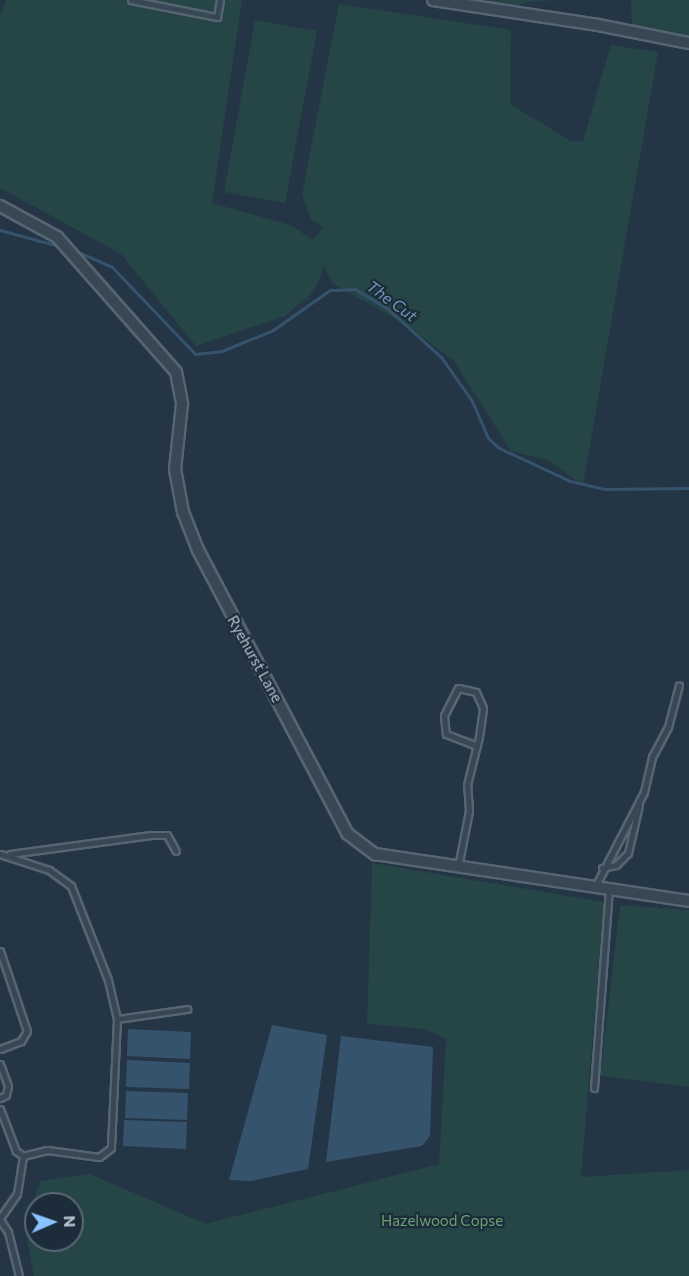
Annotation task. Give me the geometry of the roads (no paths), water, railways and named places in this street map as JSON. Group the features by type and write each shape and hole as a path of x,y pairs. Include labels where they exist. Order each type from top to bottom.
{"street":[{"path":"433,0 598,25 689,43"},
{"name":"Ryehurst Lane","path":"0,206 59,240 177,372 182,404 175,469 183,512 202,560 348,834 375,854 458,869 596,885 689,900"}],"lane":[{"path":"131,0 217,17 220,0"},
{"path":"602,868 616,865 628,853 641,798 679,685"},
{"path":"458,869 469,811 467,785 477,746 482,698 472,690 458,688 444,717 446,734 477,746"},
{"path":"596,885 602,868 641,798"},
{"path":"8,855 151,835 167,835 176,851"},
{"path":"0,854 49,870 71,886 108,980 117,1019 111,1148 99,1157 47,1150 23,1156 16,1151 0,1109"},
{"path":"594,1088 609,887"},
{"path":"0,951 27,1031 21,1041 0,1049"},
{"path":"117,1019 187,1009"},
{"path":"0,1064 8,1086 0,1098"},
{"path":"19,1276 8,1232 0,1219 17,1194 23,1156"}],"water":[{"path":"272,1025 327,1035 308,1169 251,1181 229,1180"},
{"path":"128,1029 191,1032 190,1059 127,1056"},
{"path":"341,1036 433,1047 430,1136 422,1146 326,1162"},
{"path":"127,1060 190,1063 189,1089 126,1087"},
{"path":"126,1091 188,1093 187,1120 125,1118"},
{"path":"124,1120 187,1122 186,1149 123,1146"}],"waterway":[{"name":"The Cut","path":"0,230 62,247"},
{"name":"The Cut","path":"74,250 112,267 195,354 222,351 273,330 330,290 355,289 388,309 441,357 472,401 488,438 499,448 570,481 605,489 689,488"}],"park label":[{"name":"Hazelwood Copse","path":"442,1221"}]}
